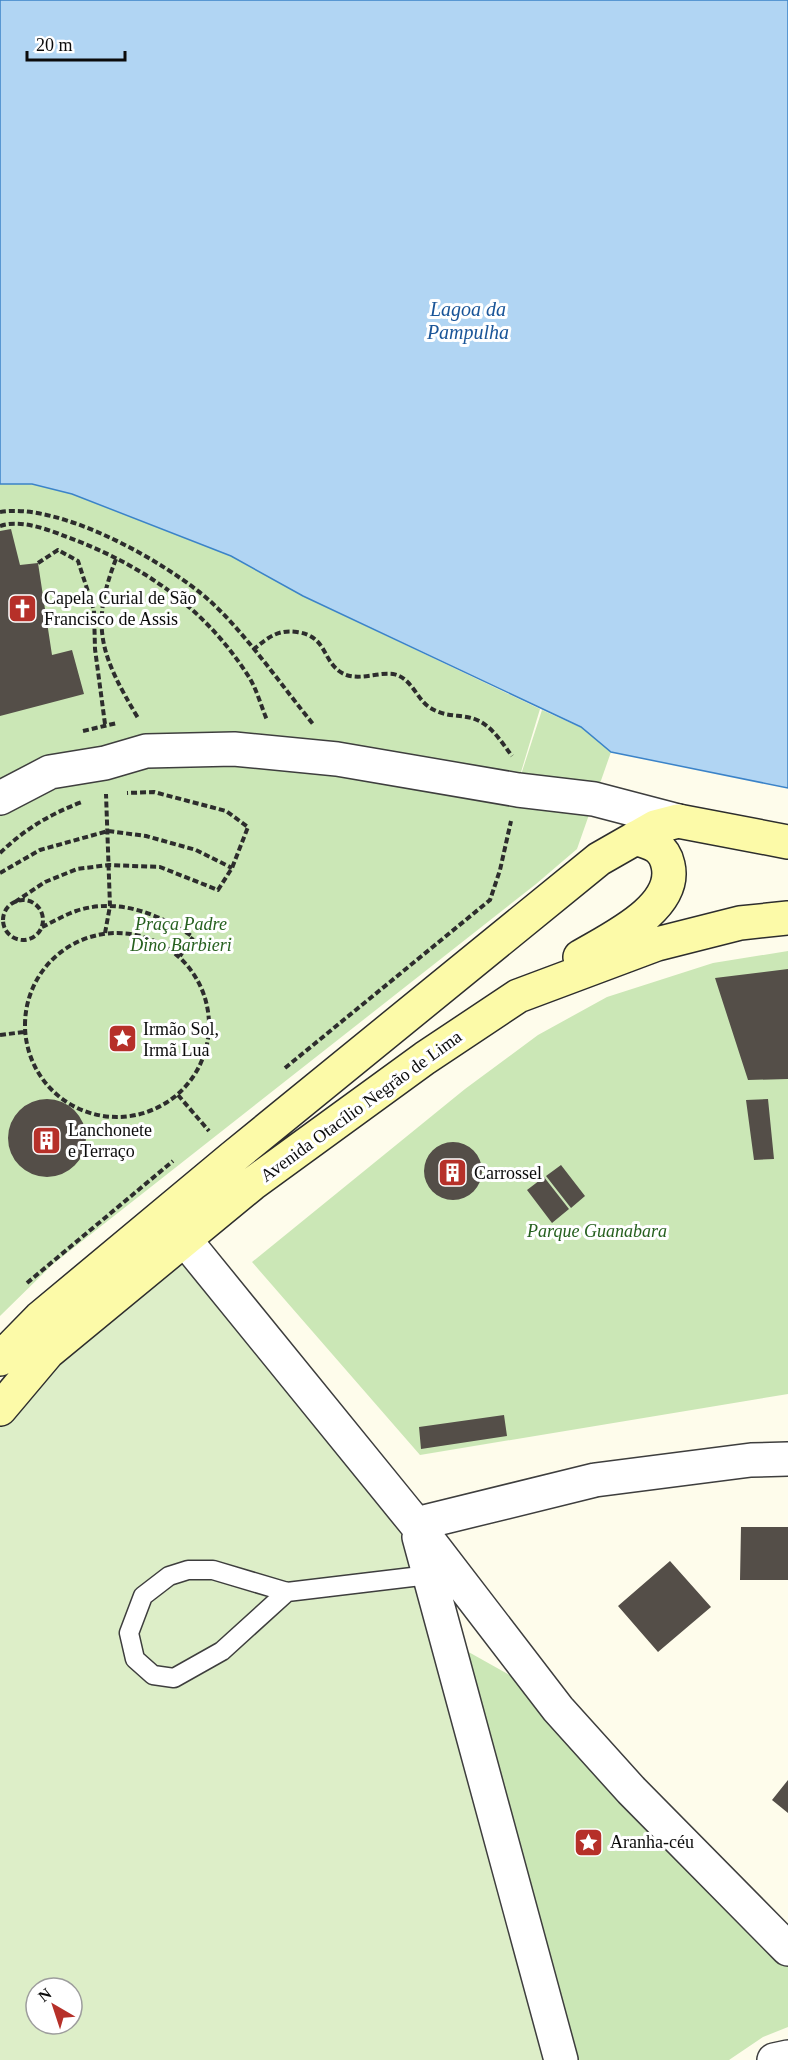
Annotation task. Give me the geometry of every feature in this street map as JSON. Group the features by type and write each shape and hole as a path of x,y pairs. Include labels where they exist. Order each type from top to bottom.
{"street":[{"name":"Avenida Otacílio Negrão de Lima","path":"0,798 50,772 106,778 146,751 234,749 516,775 678,821 788,842"},
{"name":"Avenida Otacílio Negrão de Lima","path":"0,1359 40,1318 232,1158 599,859 655,827 678,821"},
{"path":"518,996 632,925 657,906 670,872 666,855 655,844 635,838"},
{"name":"Avenida Otacílio Negrão de Lima","path":"0,1409 48,1352 271,1170 425,1058 518,996 657,944 740,923 788,918"},
{"path":"185,1240 416,1524 558,1709 648,1808 788,1949"},
{"path":"416,1524 595,1480 751,1460 788,1459"},
{"path":"416,1524 561,2060"},
{"path":"774,2060 788,2057"}],"lane":[{"path":"287,1592 222,1651 174,1678 153,1675 135,1659 129,1633 143,1596 169,1576 188,1569 213,1570 287,1592 429,1575"}],"path":[{"path":"0,512 13,510 40,513 79,525 150,558 210,602 321,733 338,759"},
{"path":"0,526 12,522 53,532 95,548 172,590 214,631 250,679 270,726"},
{"path":"38,563 58,550 78,561 94,610 95,649 105,724 110,906 105,933"},
{"path":"116,559 105,587 100,610 103,636 116,680 140,722"},
{"path":"253,650 266,639 281,631 300,632 319,641 338,671 353,677 395,674 411,684 427,706 446,716 477,720 496,733 516,775 500,870 490,900 281,1072"},
{"path":"96,797 106,778"},
{"path":"15,902 29,900 35,903 42,914 42,927 39,932 27,939 10,934 4,917 6,911 15,902 45,882 76,868 109,865 160,867 218,890 232,868 248,827 226,811 106,778"},
{"path":"0,853 20,834 53,813 85,801"},
{"path":"0,873 40,850 108,831 146,836 196,850 232,868"},
{"path":"42,927 76,911 110,906 140,910 170,921 193,937 180,956"},
{"path":"105,933 131,934 157,941 180,956 196,976 207,1000 210,1026 206,1052 199,1068 178,1095 153,1111 124,1118 95,1116 69,1104 46,1086 30,1061 24,1032 28,998 45,967 71,945 105,933"},
{"path":"0,1035 24,1032"},
{"path":"178,1095 209,1131"},
{"path":"200,1138 218,1124"},
{"path":"24,1285 182,1153"}],"green space":[{"path":"0,484 32,484 72,494 231,556 303,596 540,709 518,782 235,745 0,794"},
{"name":"Praça Padre Dino Barbieri","path":"542,710 582,728 611,752 577,849 536,884 53,1264 0,1316 0,802 146,754 518,784"},
{"name":"Parque Guanabara","path":"788,951 788,1394 420,1455 252,1262 465,1089 538,1035 607,997 713,963"},
{"path":"173,1242 405,1526 543,2060 0,2060 0,1412"},
{"path":"465,1650 520,1681 616,1782 788,1924 788,2027 763,2037 729,2060 575,2060"}],"water":[{"name":"Lagoa da Pampulha","path":"0,0 788,0 788,788 611,752 581,727 303,596 231,556 72,494 32,484 0,484"}],"building":[{"name":"Capela Curial de São Francisco de Assis","path":"11,529 20,565 38,563 52,655 72,650 84,694 0,716 0,531"},
{"path":"788,969 788,1079 748,1080 715,978"},
{"name":"Lanchonete e Terraço","path":"47,1099 62,1102 75,1110 83,1123 86,1138 83,1153 75,1166 62,1174 47,1177 32,1174 19,1166 11,1153 8,1138 11,1123 19,1110 32,1102"},
{"path":"768,1099 774,1159 754,1160 746,1100"},
{"name":"Carrossel","path":"447,1142 459,1142 474,1150 482,1165 482,1177 474,1192 459,1200 447,1200 432,1192 424,1177 424,1165 432,1150"},
{"path":"561,1165 585,1196 571,1208 546,1176"},
{"path":"544,1177 569,1209 552,1223 527,1190"},
{"path":"504,1415 507,1436 421,1449 419,1427"},
{"path":"741,1527 788,1527 788,1580 740,1580"},
{"path":"670,1561 711,1607 658,1652 618,1606"},
{"path":"788,1780 788,1813 772,1800"}],"place":[{"name":"Capela Curial de São Francisco de Assis","path":"23,608"},
{"name":"Irmão Sol, Irmã Lua","path":"122,1039"},
{"name":"Lanchonete e Terraço","path":"47,1140"},
{"name":"Carrossel","path":"453,1173"},
{"name":"Aranha-céu","path":"589,1842"}]}
